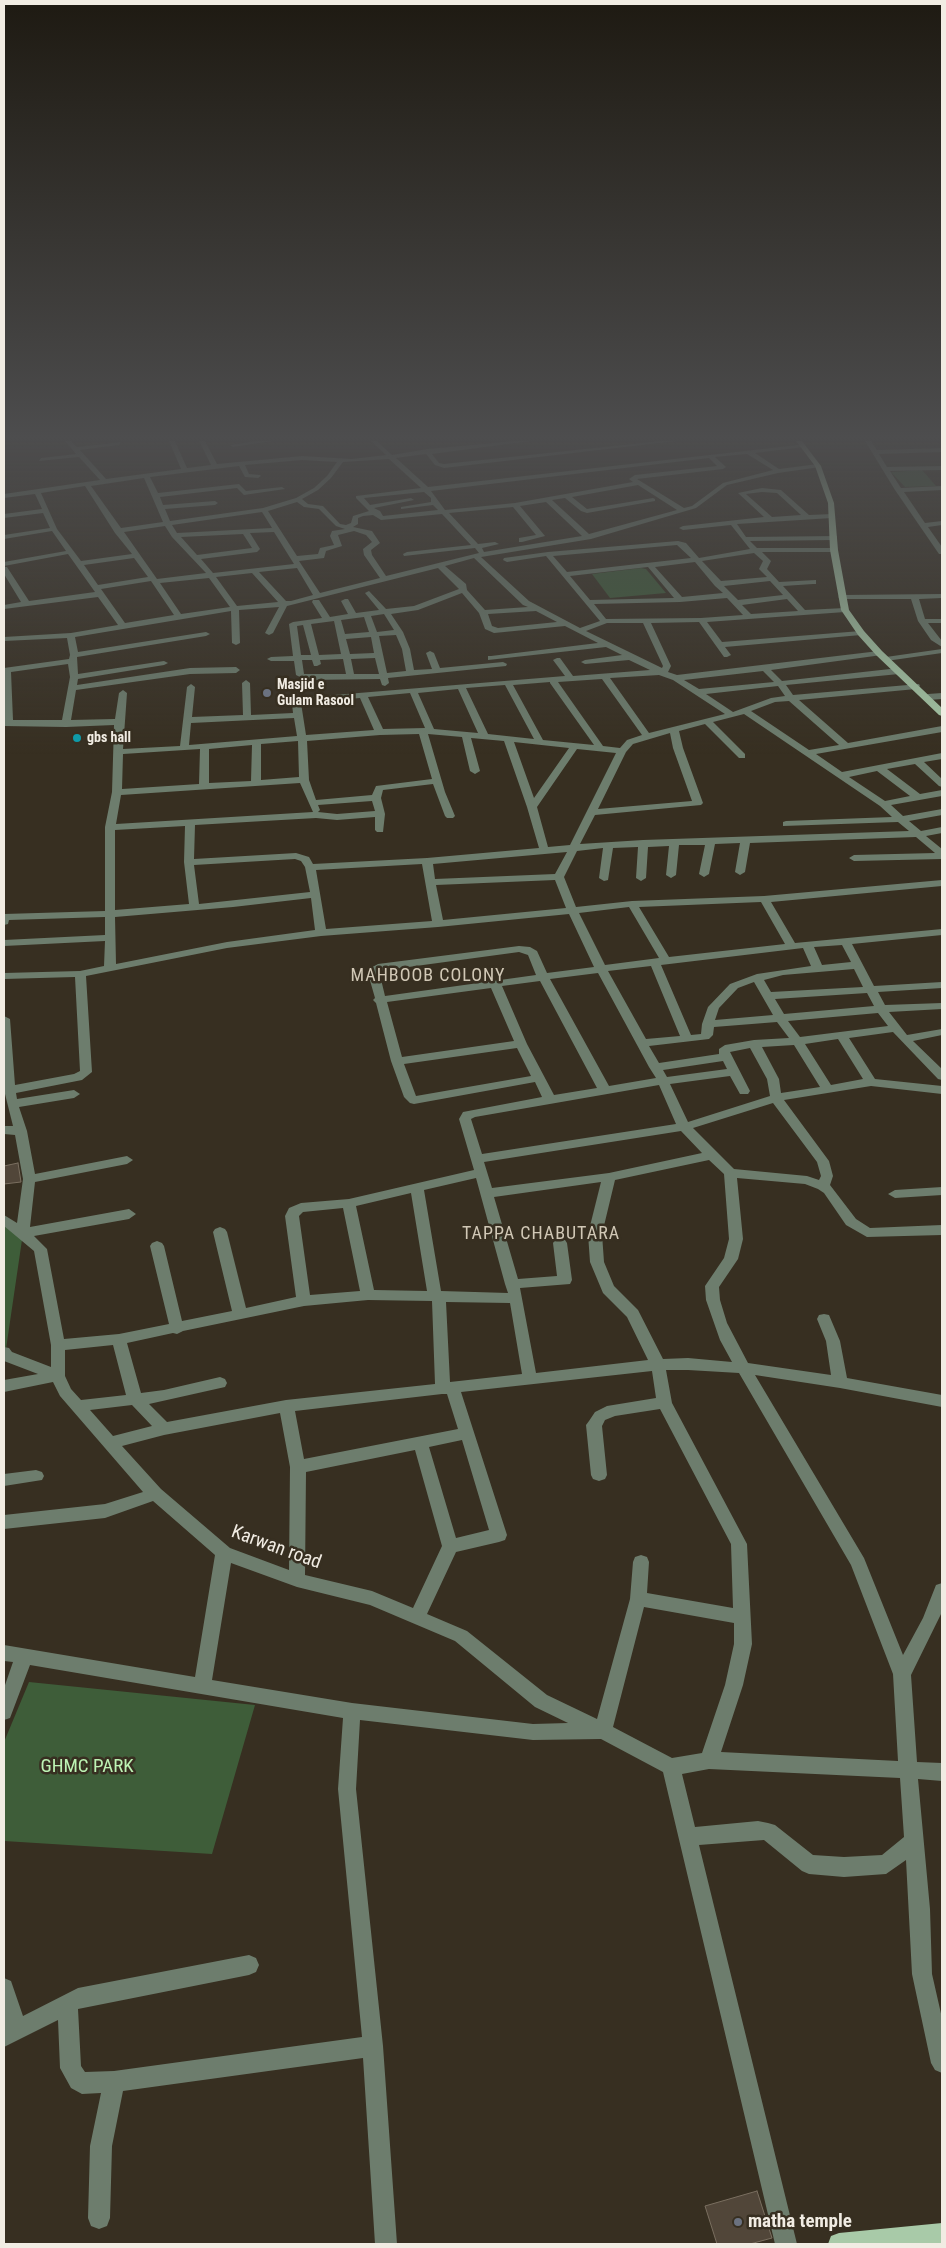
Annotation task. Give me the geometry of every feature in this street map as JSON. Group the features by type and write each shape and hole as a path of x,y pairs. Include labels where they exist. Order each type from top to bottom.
{"main road":[{"path":"834,546 845,610 861,633 882,656 928,697 942,713"},
{"path":"839,2244 942,2234"}],"street":[{"path":"66,546 123,626"},
{"path":"130,546 179,616"},
{"path":"184,546 211,575 235,608 236,643"},
{"path":"195,558 254,550 256,549 254,546"},
{"path":"286,546 327,619"},
{"path":"4,607 27,605 154,580 254,571 321,556 323,550 338,546"},
{"path":"372,546 367,549 368,555 384,579"},
{"path":"407,554 478,546 480,555 526,603 564,624 660,672 676,678 732,715"},
{"path":"268,633 317,599 384,579 480,555 535,546"},
{"path":"507,560 548,554 644,546"},
{"path":"684,546 748,616"},
{"path":"752,546 767,561 763,569 802,611"},
{"path":"566,574 697,560 756,550 834,550"},
{"path":"4,564 70,552"},
{"path":"548,554 599,617 606,621"},
{"path":"78,564 137,555"},
{"path":"440,565 463,586 463,590 483,612 488,627 497,631 564,624"},
{"path":"650,565 680,600"},
{"path":"4,569 27,605"},
{"path":"254,571 295,613 317,658 319,676"},
{"path":"718,584 813,582"},
{"path":"4,640 71,634 235,608 295,613 327,619 338,618 428,604 463,590"},
{"path":"369,593 399,632 406,649 410,673"},
{"path":"588,602 680,600 729,595"},
{"path":"914,596 922,621 934,638 942,645"},
{"path":"842,597 942,596"},
{"path":"735,603 788,597"},
{"path":"345,601 353,616"},
{"path":"483,612 537,609"},
{"path":"578,631 606,621 702,620 802,611 845,610"},
{"path":"295,613 292,625 300,675 383,676 502,664"},
{"path":"367,614 374,634 388,693"},
{"path":"338,618 351,677"},
{"path":"702,620 727,655"},
{"path":"922,621 942,620"},
{"path":"316,815 304,780 302,739 296,704 302,700 461,686 660,672 665,670 667,666 646,622"},
{"path":"342,637 399,632"},
{"path":"720,645 861,633"},
{"path":"66,724 74,677 71,634"},
{"path":"119,722 66,724 6,723 5,673 12,668 206,634"},
{"path":"486,658 606,645"},
{"path":"676,678 942,651"},
{"path":"430,653 437,670"},
{"path":"271,659 379,655"},
{"path":"586,662 630,657"},
{"path":"557,660 571,679"},
{"path":"74,677 164,663"},
{"path":"765,668 780,682 790,698 846,746"},
{"path":"72,688 190,671 236,670"},
{"path":"698,692 899,671"},
{"path":"605,677 647,736"},
{"path":"553,681 600,748"},
{"path":"246,683 247,717"},
{"path":"508,683 540,742"},
{"path":"461,686 484,736"},
{"path":"916,686 774,700 732,715 630,742 622,751 559,877 601,969 656,1067 684,1127 730,1173 807,1180 823,1186 829,1190 851,1222 867,1232 942,1230"},
{"path":"184,748 189,720 191,687"},
{"path":"413,691 427,732 437,781 450,816"},
{"path":"110,968 110,827 116,792 119,722 123,693"},
{"path":"363,696 380,732"},
{"path":"928,697 942,696"},
{"path":"744,710 883,804 903,819 942,855"},
{"path":"189,720 298,715"},
{"path":"707,721 742,756"},
{"path":"809,753 942,728"},
{"path":"592,812 698,803 678,748 674,729"},
{"path":"118,752 257,743 380,732 427,732 484,736 622,751"},
{"path":"466,735 474,771"},
{"path":"508,739 532,807 544,849"},
{"path":"256,783 257,743"},
{"path":"204,785 205,746"},
{"path":"532,807 575,746"},
{"path":"842,775 942,756"},
{"path":"916,760 942,784"},
{"path":"878,767 918,798"},
{"path":"116,792 304,780"},
{"path":"380,830 380,814 376,798 379,788 437,781"},
{"path":"883,804 942,793"},
{"path":"313,803 376,798"},
{"path":"786,824 903,819 942,812"},
{"path":"110,827 316,815 337,817 380,814"},
{"path":"190,822 189,862 194,906"},
{"path":"310,867 427,861 544,849 608,845 920,834 942,830"},
{"path":"740,872 745,840"},
{"path":"704,874 711,841"},
{"path":"671,875 674,842"},
{"path":"641,878 643,843"},
{"path":"604,878 608,845"},
{"path":"854,858 942,855"},
{"path":"189,862 296,856 305,859 310,867 316,894 321,933"},
{"path":"427,861 438,924"},
{"path":"432,882 559,877"},
{"path":"4,976 80,974 227,945 321,933 438,924 632,904 764,899 942,883"},
{"path":"4,922 4,917 110,914 233,904 316,894"},
{"path":"764,899 792,946"},
{"path":"632,904 660,961 687,1039"},
{"path":"379,1000 660,961 807,944 942,932"},
{"path":"4,943 110,938"},
{"path":"844,941 881,1009 904,1039 942,1076"},
{"path":"807,944 818,969"},
{"path":"539,1078 414,1100 410,1097 397,1061 372,970 378,967 526,949 533,953 543,977 605,1091"},
{"path":"642,1043 705,1037 714,1008 734,986 757,977 858,965"},
{"path":"11,1090 78,1077 86,1072 80,974"},
{"path":"757,977 780,1018 828,1089"},
{"path":"495,984 521,1044 550,1100"},
{"path":"767,996 942,985"},
{"path":"708,1024 937,1006 942,1015"},
{"path":"4,1018 7,1072 12,1104 21,1131 29,1179 23,1233 129,1214"},
{"path":"744,1091 726,1057 724,1049 896,1028"},
{"path":"904,1039 942,1032"},
{"path":"841,1035 871,1082"},
{"path":"397,1061 521,1044"},
{"path":"754,1044 773,1079 776,1098 824,1161 827,1176 823,1186"},
{"path":"656,1067 726,1057"},
{"path":"530,1379 514,1291 488,1193 465,1119 467,1115 663,1081 734,1072"},
{"path":"478,1159 684,1127 776,1098 871,1082 942,1090"},
{"path":"12,1104 74,1094"},
{"path":"4,1130 21,1131"},
{"path":"488,1193 609,1178 711,1155"},
{"path":"29,1179 127,1160"},
{"path":"304,1301 292,1216 294,1211 301,1208 349,1202 481,1173"},
{"path":"730,1173 736,1239 731,1259 712,1286 713,1300 720,1323 727,1340 858,1563 902,1674 920,1909 922,1974 942,2063"},
{"path":"609,1178 595,1234 597,1262 608,1289 633,1314 658,1365 664,1403 739,1544 743,1644 734,1686 709,1760"},
{"path":"417,1188 437,1295 447,1388 467,1434 499,1535 450,1546"},
{"path":"894,1194 942,1191"},
{"path":"349,1202 368,1295"},
{"name":"Karwan road","path":"4,1220 40,1248 58,1345 58,1376 65,1392 155,1494 224,1553 297,1580 372,1598 418,1616 461,1636 541,1701 603,1731 671,1768"},
{"path":"220,1232 240,1314"},
{"path":"58,1345 119,1339 176,1329 304,1301 368,1295 437,1295 514,1291 565,1280 560,1243"},
{"path":"156,1246 176,1329"},
{"path":"824,1319 833,1341 840,1382"},
{"path":"119,1339 135,1399 164,1429"},
{"path":"4,1352 7,1356 58,1376"},
{"path":"109,1444 164,1429 286,1406 658,1365 688,1364 744,1368 840,1382 942,1401"},
{"path":"4,1386 58,1376"},
{"path":"77,1406 164,1396 220,1383"},
{"path":"600,1475 594,1425 600,1416 612,1410 664,1403"},
{"path":"286,1406 298,1467 297,1580"},
{"path":"298,1467 420,1441 467,1434"},
{"path":"418,1616 450,1546 420,1441"},
{"path":"4,1480 36,1476"},
{"path":"4,1522 105,1510 155,1494"},
{"path":"202,1686 224,1553"},
{"path":"4,1653 352,1711 533,1732 603,1731 638,1599 641,1562"},
{"path":"902,1674 931,1620 942,1590"},
{"path":"638,1599 742,1617"},
{"path":"4,1712 24,1657"},
{"path":"352,1711 347,1789 373,2046 386,2244"},
{"path":"786,2244 671,1768 709,1760 942,1772"},
{"path":"688,1837 758,1830 768,1832 809,1864 844,1867 886,1864 914,1841"},
{"path":"4,1988 10,2033 78,1998 249,1965"},
{"path":"67,2004 70,2068 82,2083 114,2082 373,2046"},
{"path":"99,2218 101,2146 114,2082"}],"green space":[{"path":"646,569 666,593 610,598 592,574"},
{"path":"4,1223 23,1233 6,1349 4,1346"},
{"name":"GHMC PARK","path":"29,1682 255,1705 212,1854 4,1841 4,1742"}],"building":[{"path":"18,1163 21,1182 4,1184 4,1166"},
{"name":"matha temple","path":"757,2191 772,2238 750,2244 717,2244 705,2206"}],"place":[{"name":"Masjid e Gulam Rasool","path":"267,693"},
{"name":"gbs hall","path":"77,738"},
{"name":"matha temple","path":"738,2222"}],"district":[{"name":"MAHBOOB COLONY","path":"428,976"},
{"name":"TAPPA CHABUTARA","path":"541,1234"}]}
